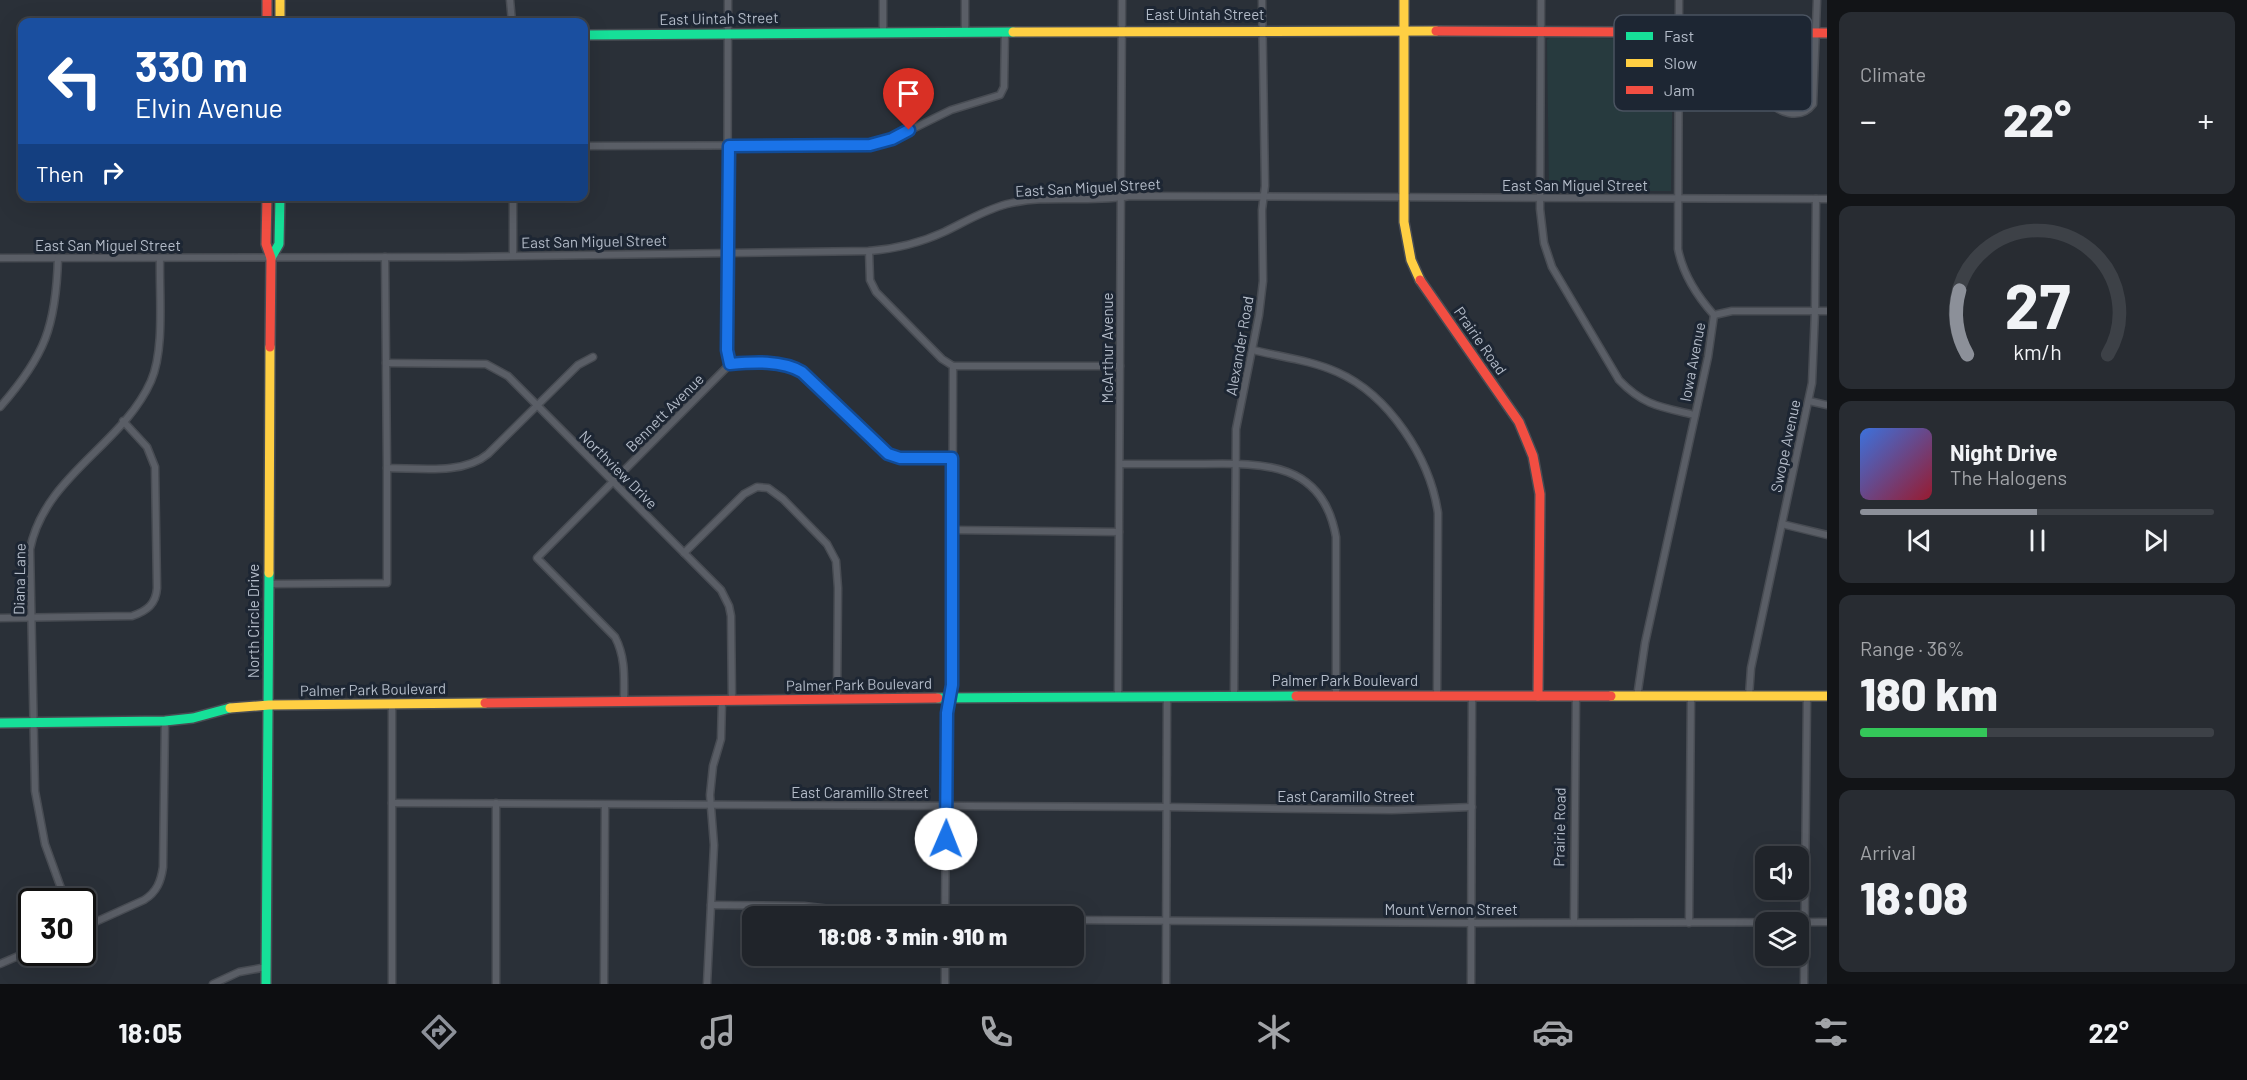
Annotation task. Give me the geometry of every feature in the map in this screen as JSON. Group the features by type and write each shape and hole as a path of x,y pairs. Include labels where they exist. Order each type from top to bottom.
{"main road":[{"path":"267,0 267,18"},
{"path":"280,0 280,18"},
{"name":"Prairie Road","path":"1404,0 1403,196 1405,237 1411,260 1419,277 1519,422 1533,456 1540,494 1539,696"},
{"name":"East Uintah Street","path":"588,35 1262,30 1614,32"},
{"name":"East Uintah Street","path":"1812,33 1827,33"},
{"name":"North Circle Drive","path":"266,984 272,258 266,244 267,201"},
{"name":"North Circle Drive","path":"272,258 279,244 279,201"},
{"name":"Palmer Park Boulevard","path":"0,723 165,721 193,718 230,708 269,705 1118,696 1827,696"}],"street":[{"path":"510,0 512,18"},
{"path":"728,0 727,350 730,364 779,364 795,367 809,377 881,450 900,458 952,458"},
{"path":"883,0 883,32"},
{"path":"965,0 965,32"},
{"name":"McArthur Avenue","path":"1118,696 1122,0"},
{"name":"Alexander Road","path":"1234,696 1236,429 1253,350 1263,281 1262,0"},
{"path":"1541,0 1542,230 1552,267 1619,380 1649,404 1695,415"},
{"path":"1812,105 1817,0"},
{"path":"588,147 876,144 892,139 951,110 1000,95 1004,87 1005,32"},
{"name":"Iowa Avenue","path":"1637,697 1645,643 1708,357 1714,315 1695,292 1680,259 1678,249 1679,111"},
{"path":"1782,111 1793,114 1806,111"},
{"name":"East San Miguel Street","path":"0,258 272,258 869,251 925,240 982,212 1017,202 1122,197 1827,198"},
{"name":"Swope Avenue","path":"1749,696 1751,668 1809,401 1815,311 1816,199"},
{"path":"513,201 513,255"},
{"path":"869,251 870,280 876,291 942,359 953,366 1120,366"},
{"path":"269,584 387,583 385,257"},
{"path":"0,407 27,375 47,336 55,308 58,258"},
{"name":"Diana Lane","path":"61,888 48,852 37,808 33,775 30,549 39,520 55,494 123,421 147,389 157,360 160,258"},
{"path":"1714,315 1732,311 1827,311"},
{"path":"1253,350 1311,363 1354,381 1394,418 1422,462 1433,489 1438,513 1437,697"},
{"path":"387,468 463,467 476,462 578,365 593,357"},
{"name":"Northview Drive","path":"386,363 486,364 502,371 721,590 729,606 732,627 727,701 721,739 713,765 710,795 714,845 706,984"},
{"name":"Bennett Avenue","path":"624,701 624,662 615,637 537,558 730,364"},
{"path":"945,906 949,699 952,685 953,366"},
{"path":"1809,401 1827,405"},
{"path":"0,618 132,616 141,613 154,602 157,588 155,467 147,447 123,421"},
{"path":"1120,464 1235,463 1262,465 1288,471 1308,484 1323,502 1334,524 1337,547 1336,696"},
{"path":"684,553 750,489 768,488 783,499 827,544 836,561 838,588 837,699"},
{"path":"1782,524 1827,535"},
{"path":"953,530 1119,532"},
{"path":"1166,984 1167,696"},
{"path":"1471,984 1472,696"},
{"name":"Prairie Road","path":"1575,922 1576,696"},
{"path":"1689,923 1691,696"},
{"path":"1803,912 1807,696"},
{"path":"392,705 392,984"},
{"path":"96,922 151,896 159,884 163,867 165,721"},
{"name":"East Caramillo Street","path":"392,803 1382,810 1472,807"},
{"path":"496,803 496,984"},
{"path":"604,984 605,805"},
{"path":"711,905 804,906"},
{"name":"Mount Vernon Street","path":"1084,920 1755,922"},
{"name":"Mount Vernon Street","path":"1809,922 1827,922"},
{"path":"0,964 18,956"},
{"path":"945,966 945,984"},
{"path":"1804,966 1804,984"},
{"path":"213,984 239,972 267,967"}],"green space":[{"path":"1550,37 1614,39 1614,111 1672,111 1671,191 1549,191 1547,40"}],"traffic: fast":[{"path":"588,35 1013,32"},
{"path":"271,258 279,244 280,201"},
{"path":"266,984 269,573"},
{"path":"938,698 1296,696"},
{"path":"0,723 165,721 193,718 230,708"}],"traffic: slow":[{"path":"280,0 280,18"},
{"path":"1404,0 1404,222 1411,260 1420,280"},
{"path":"1013,32 1436,31"},
{"path":"269,573 270,347"},
{"path":"1611,696 1827,696"},
{"path":"230,708 269,705 485,703"}],"traffic: jam":[{"path":"267,0 267,18"},
{"path":"1436,31 1614,32"},
{"path":"1812,33 1827,33"},
{"path":"267,201 266,244 271,258 270,347"},
{"path":"1420,280 1519,422 1533,456 1540,494 1538,696"},
{"path":"1296,696 1611,696"},
{"path":"485,703 938,698"}],"route":[{"path":"909,130 892,139 870,145 729,146 726,262 727,350 730,364 779,364 795,367 809,377 881,450 894,457 952,458 952,685 947,713 946,839"}]}
